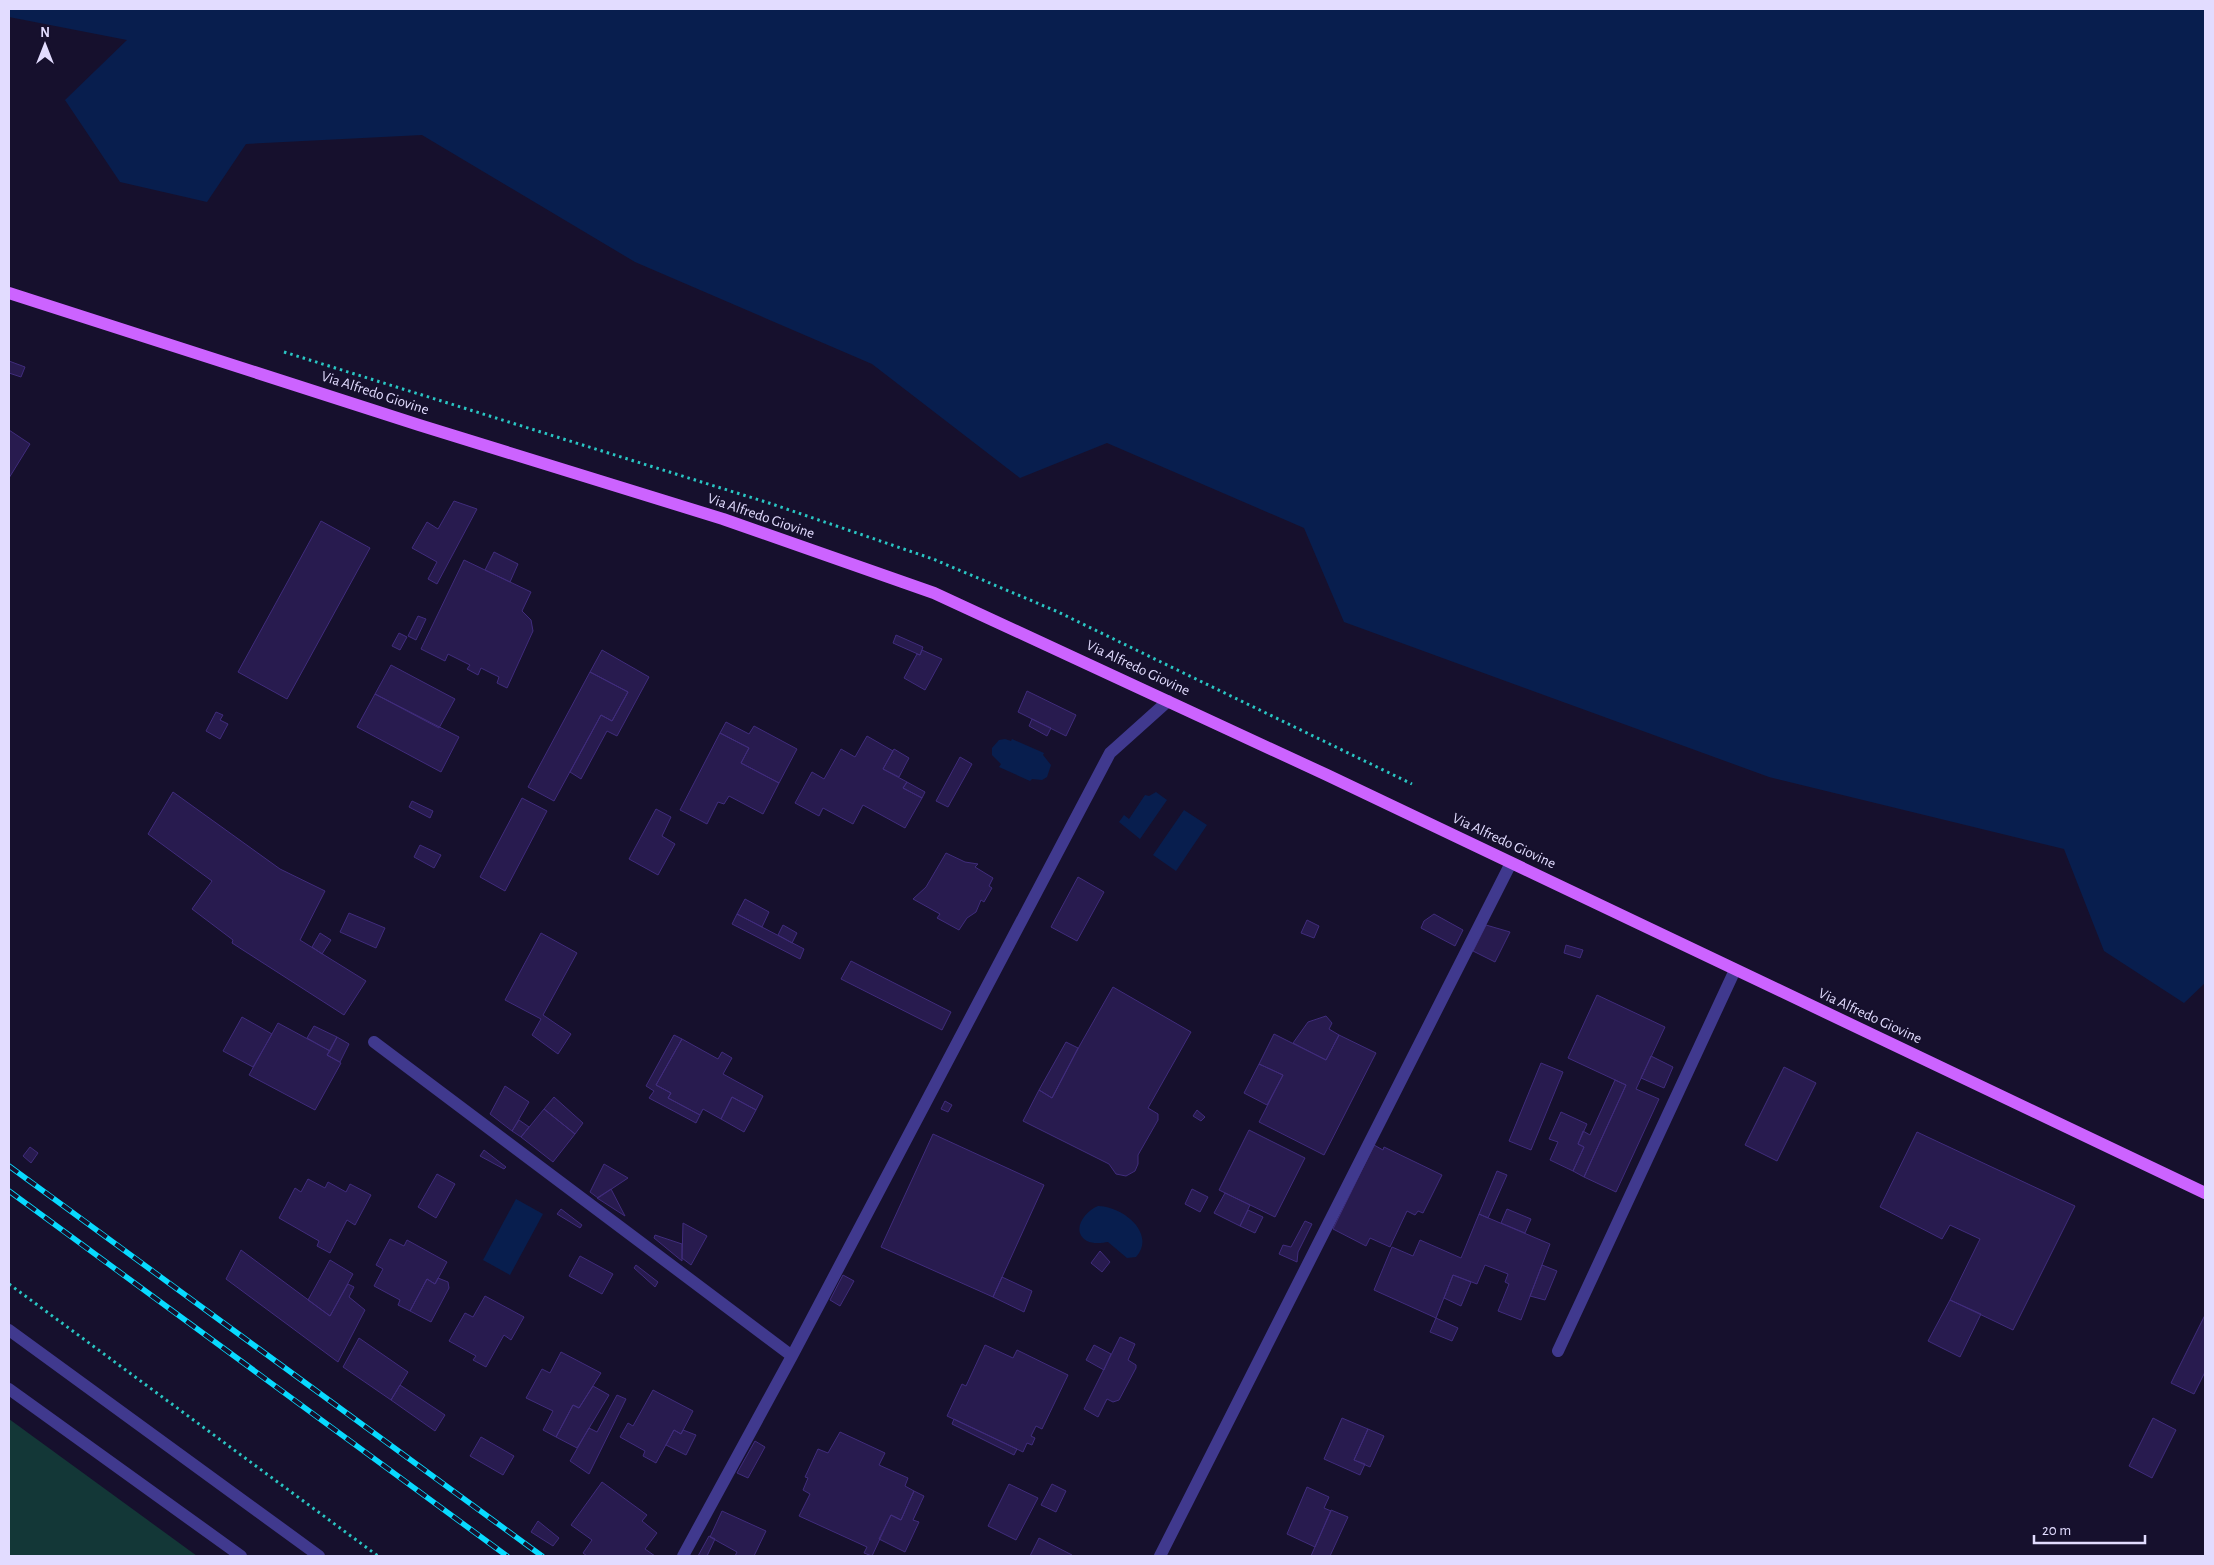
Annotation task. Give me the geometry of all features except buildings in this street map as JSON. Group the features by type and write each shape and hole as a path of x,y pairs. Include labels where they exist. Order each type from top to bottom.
{"main road":[{"name":"Via Alfredo Giovine","path":"9,293 768,534 934,593 1168,700 2205,1194"}],"street":[{"path":"683,1556 792,1356 1110,753 1168,700"},
{"path":"1160,1556 1511,863"},
{"path":"1558,1351 1735,970"},
{"path":"374,1042 792,1356"},
{"path":"9,1330 319,1556"},
{"path":"9,1389 241,1556"}],"path":[{"path":"9,1284 378,1556"}],"green space":[{"path":"9,1419 197,1556 9,1556"}],"water":[{"path":"9,9 2205,9 2205,983 2184,1003 2104,951 2064,849 1769,777 1344,622 1304,528 1107,443 1020,478 872,364 635,262 422,135 246,144 207,202 120,182 65,100 127,40 9,17"},
{"path":"1012,739 1044,753 1043,755 1051,765 1047,777 1042,780 1032,779 1030,781 999,767 1001,764 992,755 992,748 999,740 1011,741"},
{"path":"1156,792 1167,800 1140,839 1119,822 1124,815 1129,819 1145,795 1149,796"},
{"path":"1184,810 1207,825 1176,871 1153,855"},
{"path":"516,1199 543,1214 510,1275 483,1260"},
{"path":"1098,1206 1107,1207 1126,1216 1140,1230 1141,1248 1136,1257 1127,1258 1108,1242 1092,1243 1082,1237 1080,1232 1081,1222 1088,1212"}],"railway":[{"path":"9,1166 542,1556"},
{"path":"9,1191 507,1556"}]}
